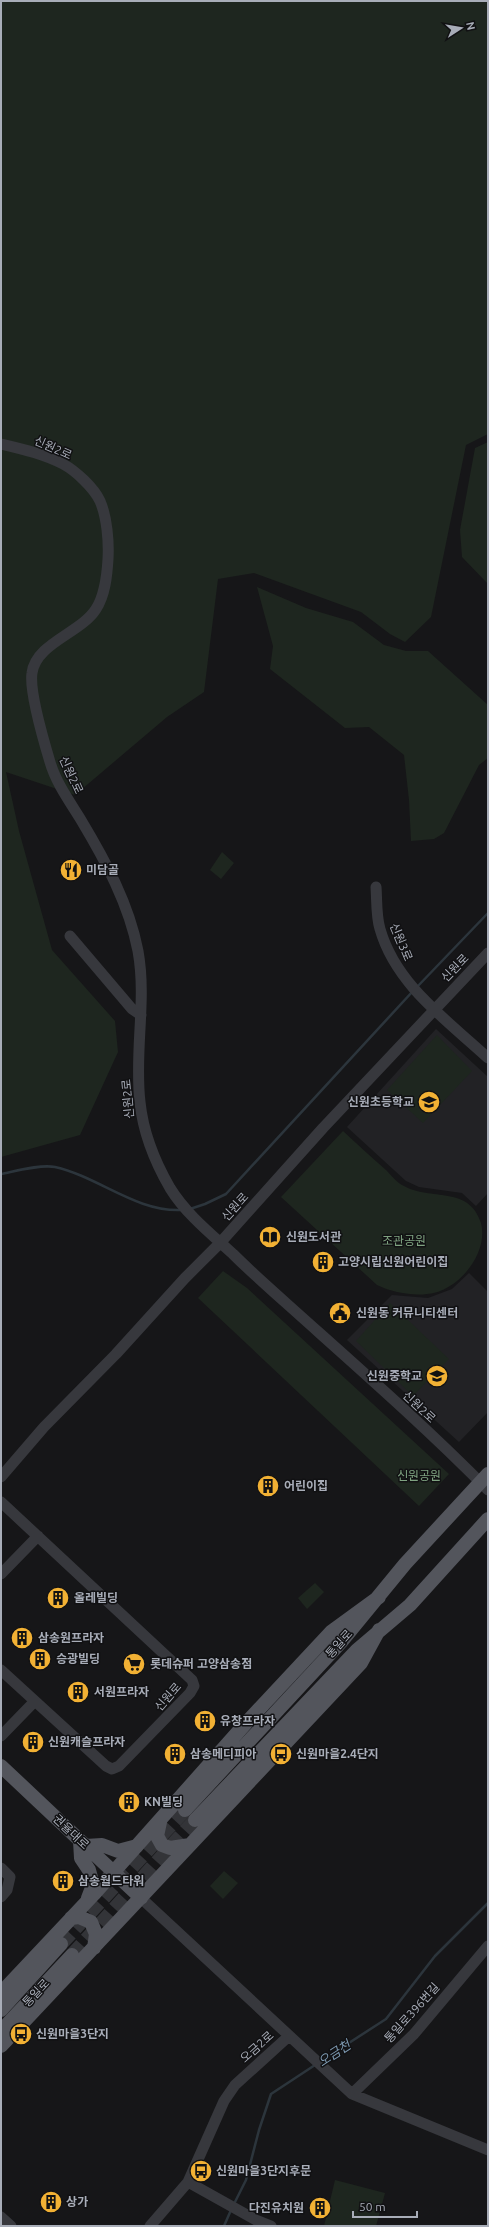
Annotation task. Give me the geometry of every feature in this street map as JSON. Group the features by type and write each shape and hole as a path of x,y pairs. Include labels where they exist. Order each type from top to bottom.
{"main road":[{"name":"통일로","path":"485,1482 405,1564 380,1597 190,1815 357,1650 410,1605 488,1520"},
{"path":"1,1993 87,1902 160,1822 246,1723 331,1632 380,1597"},
{"path":"1,2046 361,1663 379,1630"},
{"name":"권율대로","path":"1,1766 140,1898"},
{"path":"160,1822 157,1836 162,1845 170,1848 190,1845"},
{"path":"87,1902 93,1885 92,1876 81,1858 83,1844 102,1845 118,1851 138,1846"},
{"path":"71,1918 79,1917 91,1922 96,1934 94,1948"},
{"name":"통일로","path":"1,2010 61,1944"},
{"name":"통일로","path":"1,2031 72,1954"}],"street":[{"name":"신원2로","path":"1,444 37,453 64,465 86,484 100,501 109,542 106,581 96,609 81,625 51,645 37,660 32,672 34,702 51,767 110,871 125,909 138,950 142,991 139,1101 145,1132 171,1190 207,1231 485,1482"},
{"name":"신원3로","path":"376,887 379,928 386,946 406,981 430,1005"},
{"path":"70,936 127,1004 141,1015"},
{"name":"신원로","path":"1,1477 44,1427 116,1354 185,1278 220,1243 430,1005 488,953"},
{"path":"430,1005 488,1058"},
{"name":"신원로","path":"1,1502 192,1680 194,1686 190,1693 156,1730 119,1766 112,1769 106,1766 34,1702 1,1670"},
{"path":"1,1574 38,1536"},
{"path":"1,1736 34,1702"},
{"path":"1,1868 10,1877 8,1890 1,1897"},
{"name":"오금2로","path":"140,1898 288,2036 234,2085 224,2101 188,2182 150,2226"},
{"name":"통일로396번길","path":"352,2094 414,2034 488,1946"},
{"path":"288,2036 306,2050 352,2094 488,2150"},
{"path":"188,2182 258,2222 272,2226"},
{"path":"1,2217 11,2226"}],"shaded area":[{"name":"신원초등학교","path":"436,1029 488,1077 488,1193 476,1206 462,1193 419,1187 406,1181 347,1127"},
{"name":"신원중학교","path":"469,1273 488,1292 488,1412 459,1442 347,1340 392,1295 428,1298 452,1289"}],"green space":[{"path":"1,1 488,1 488,434 466,445 431,617 405,642 390,634 361,612 254,573 218,579 204,692 167,717 75,795 6,772 19,831 52,950 115,1021 118,1052 80,1135 1,1157"},
{"path":"488,442 488,584 462,557 460,530 475,448"},
{"path":"257,587 306,608 353,622 384,645 406,651 428,651 488,705 488,758 479,765 444,833 434,839 411,841 409,800 404,755 369,727 345,728 270,669 273,646"},
{"path":"222,852 234,863 221,879 210,870"},
{"path":"437,1035 472,1071 423,1123 387,1090"},
{"name":"조관공원","path":"343,1131 401,1185 425,1193 458,1199 468,1203 475,1211 481,1223 482,1235 480,1246 476,1258 460,1279 439,1292 427,1294 408,1294 377,1285 281,1197"},
{"name":"신원공원","path":"223,1271 247,1288 449,1474 419,1506 198,1298"},
{"path":"390,1303 449,1359 413,1396 356,1341"},
{"path":"315,1583 324,1592 307,1609 298,1598"},
{"path":"224,1871 238,1883 223,1899 210,1886"},
{"path":"335,2180 385,2193 376,2226 324,2226"}],"waterway":[{"path":"417,987 488,913"},
{"path":"190,1209 226,1194 413,991"},
{"path":"1,1174 36,1167 55,1167 87,1178 149,1206 181,1210"},
{"name":"오금천","path":"321,2061 386,2019 435,1956 488,1903"},
{"name":"오금천","path":"234,2204 246,2180 259,2130 271,2094 315,2065"},
{"name":"오금천","path":"224,2226 231,2210"}],"tunnel":[{"path":"61,1944 185,1810"},
{"path":"72,1955 195,1820"}],"place":[{"name":"미담골","path":"71,870"},
{"name":"신원초등학교","path":"429,1102"},
{"name":"신원도서관","path":"270,1237"},
{"name":"고양시립신원어린이집","path":"323,1262"},
{"name":"신원동 커뮤니티센터","path":"340,1313"},
{"name":"신원중학교","path":"437,1376"},
{"name":"어린이집","path":"268,1486"},
{"name":"올레빌딩","path":"58,1598"},
{"name":"삼송원프라자","path":"22,1638"},
{"name":"승광빌딩","path":"40,1659"},
{"name":"롯데슈퍼 고양삼송점","path":"134,1664"},
{"name":"서원프라자","path":"78,1692"},
{"name":"유창프라자","path":"205,1721"},
{"name":"신원캐슬프라자","path":"33,1742"},
{"name":"삼송메디피아","path":"175,1754"},
{"name":"신원마을2.4단지","path":"281,1754"},
{"name":"KN빌딩","path":"129,1802"},
{"name":"삼송월드타워","path":"63,1881"},
{"name":"신원마을3단지","path":"21,2034"},
{"name":"신원마을3단지후문","path":"201,2171"},
{"name":"상가","path":"51,2202"},
{"name":"다진유치원","path":"320,2208"}]}
